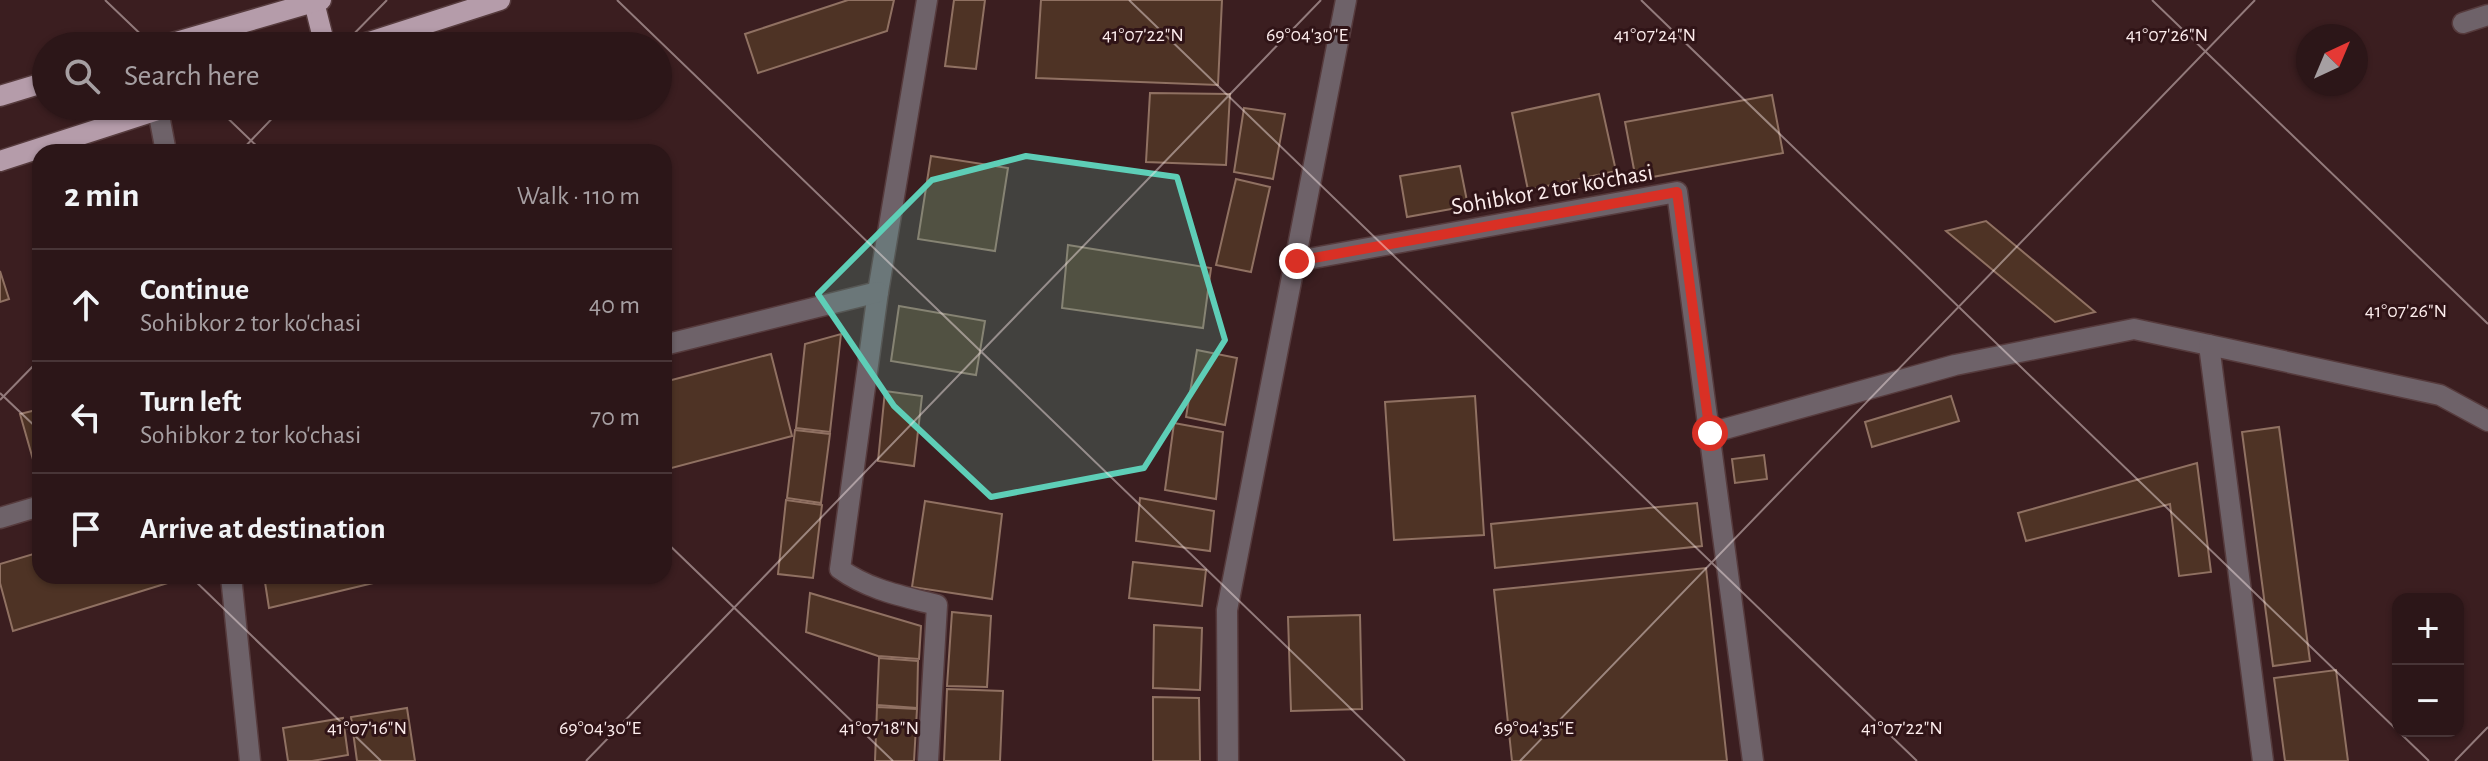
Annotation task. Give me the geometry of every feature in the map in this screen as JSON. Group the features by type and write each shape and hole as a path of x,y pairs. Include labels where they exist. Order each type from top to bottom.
{"main road":[{"path":"401,32 500,0"},
{"path":"210,32 317,1 323,32"},
{"path":"0,96 32,86"},
{"path":"53,144 127,120"},
{"path":"0,161 32,151"}],"street":[{"path":"927,0 878,292 840,569 858,582 878,590 937,605 928,761"},
{"path":"1228,761 1227,610 1346,0"},
{"path":"2463,23 2488,15"},
{"path":"165,120 166,144"},
{"name":"Sohibkor 2 tor ko'chasi","path":"1297,261 1677,192 1753,761"},
{"path":"672,343 878,292"},
{"path":"1710,433 1955,365 2134,329 2440,395 2488,421"},
{"path":"2209,345 2263,761"},
{"path":"0,518 32,508"},
{"path":"232,584 250,761"}],"highlighted area":[{"path":"1026,156 1177,177 1225,340 1144,468 991,497 894,406 818,294 932,180"}],"building":[{"path":"848,0 894,0 887,31 758,73 745,34"},
{"path":"954,0 985,0 976,69 945,66"},
{"path":"1041,0 1222,0 1218,85 1036,78"},
{"path":"1150,93 1230,94 1226,165 1146,162"},
{"path":"1599,94 1616,171 1528,190 1512,113"},
{"path":"1772,95 1783,153 1636,180 1625,122"},
{"path":"1244,108 1285,114 1273,179 1234,172"},
{"path":"931,156 1008,168 995,251 918,239"},
{"path":"1460,166 1468,206 1407,217 1400,176"},
{"path":"1236,179 1270,187 1251,272 1216,265"},
{"path":"1986,221 2095,312 2055,322 1946,231"},
{"path":"1068,245 1211,268 1203,328 1062,308"},
{"path":"0,271 9,299 0,302"},
{"path":"899,306 985,321 976,375 891,361"},
{"path":"841,334 830,432 796,428 805,344"},
{"path":"1197,350 1237,358 1225,425 1186,417"},
{"path":"771,354 792,436 672,468 672,380"},
{"path":"885,391 922,396 914,466 878,461"},
{"path":"1475,396 1484,535 1394,540 1385,402"},
{"path":"1951,396 1959,421 1872,447 1865,422"},
{"path":"32,411 32,456 20,414"},
{"path":"1174,423 1223,432 1216,499 1165,490"},
{"path":"2279,427 2310,661 2273,666 2242,432"},
{"path":"795,430 830,434 821,503 787,498"},
{"path":"1764,455 1767,479 1735,483 1732,459"},
{"path":"2197,463 2211,572 2179,576 2170,504 2026,541 2018,513"},
{"path":"1140,498 1214,511 1210,551 1136,541"},
{"path":"786,500 822,505 813,578 778,574"},
{"path":"925,501 1002,514 992,599 912,587"},
{"path":"1697,503 1702,546 1495,568 1491,524"},
{"path":"32,554 32,584 164,584 13,631 0,583 0,564"},
{"path":"1133,562 1206,570 1202,606 1129,598"},
{"path":"1706,568 1727,761 1512,761 1494,590"},
{"path":"265,584 369,584 269,608"},
{"path":"810,593 921,626 919,659 878,656 806,632"},
{"path":"952,612 991,616 987,687 947,686"},
{"path":"1360,615 1362,709 1291,711 1288,617"},
{"path":"1154,625 1202,628 1200,690 1153,688"},
{"path":"879,658 918,661 917,708 877,705"},
{"path":"2336,670 2348,761 2285,761 2274,678"},
{"path":"947,689 1003,691 1000,761 944,761"},
{"path":"1153,697 1199,698 1200,761 1153,761"},
{"path":"877,707 917,709 914,761 875,761"},
{"path":"407,708 415,761 357,761 351,717"},
{"path":"343,718 348,755 288,761 283,728"}],"route":[{"path":"1297,261 1677,192 1710,433"}]}
